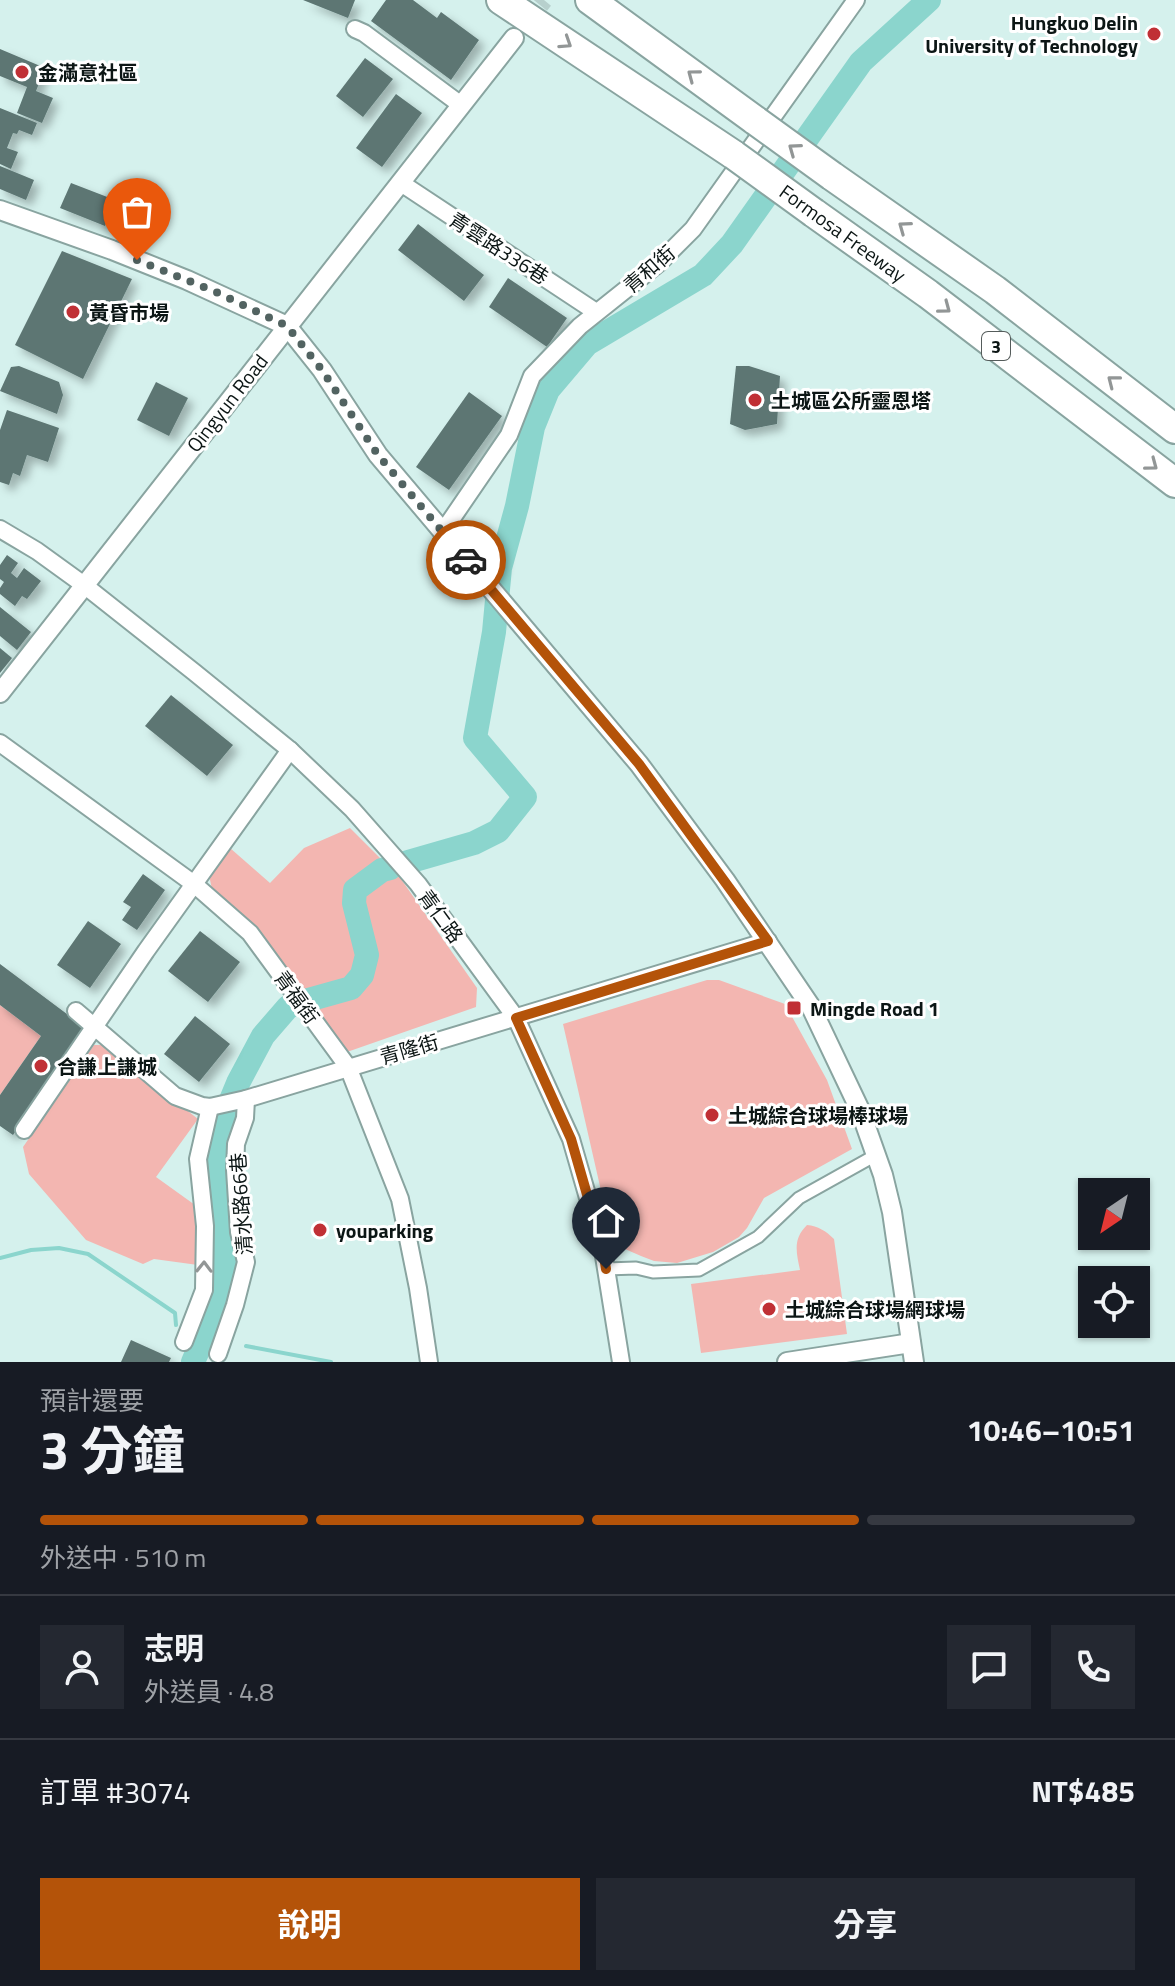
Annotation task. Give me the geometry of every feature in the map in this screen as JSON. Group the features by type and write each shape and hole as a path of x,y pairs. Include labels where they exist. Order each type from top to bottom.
{"highway":[{"name":"Formosa Freeway","path":"501,0 734,155 928,294 1175,483"},
{"name":"Formosa Freeway","path":"590,0 995,290 1175,429"}],"street":[{"name":"青和街","path":"442,533 509,435 532,376 580,326 659,263 693,229 856,0"},
{"path":"355,29 461,105"},
{"name":"Qingyun Road","path":"0,693 514,38"},
{"name":"青雲路336巷","path":"401,183 596,312"},
{"path":"0,210 112,250 201,286 287,326 322,370 378,455 639,764 768,941 811,1007 860,1110 892,1212 914,1362"},
{"name":"青仁路","path":"0,529 84,585 290,750 352,809 418,884 516,1018 571,1139 603,1250 621,1362"},
{"name":"青福街","path":"0,743 194,884 250,933 348,1067 400,1199 429,1362"},
{"path":"24,1130 290,750"},
{"name":"青隆街","path":"210,1107 246,1099 768,941"},
{"path":"76,1011 175,1096 210,1107 198,1159 205,1226 204,1290 184,1342"},
{"name":"清水路66巷","path":"218,1354 246,1262 239,1232 235,1170 236,1144 245,1118 246,1099"},
{"path":"606,1269 636,1268 653,1272 699,1270 758,1237 799,1198 876,1155"},
{"path":"787,1362 911,1343"}],"shaded area":[{"path":"350,828 401,879 477,988 476,1007 347,1052 213,894 209,875 230,848 270,883 304,848"},
{"name":"土城綜合球場棒球場","path":"707,980 719,980 785,1004 827,1080 852,1149 764,1198 739,1237 713,1252 677,1263 654,1261 625,1249 617,1240 602,1195 563,1024"},
{"path":"0,1005 41,1036 0,1095"},
{"path":"94,1045 104,1045 198,1119 156,1177 195,1205 198,1265 154,1259 143,1264 86,1240 29,1174 23,1147"},
{"name":"土城綜合球場網球場","path":"807,1225 822,1229 834,1239 847,1334 701,1353 691,1284 800,1270 797,1246 799,1235"}],"building":[{"path":"303,0 355,0 348,18"},
{"path":"386,0 413,0 437,18 441,12 479,40 451,80 371,21"},
{"path":"0,49 45,68 36,91 53,98 42,123 17,113 27,87 0,76"},
{"path":"365,58 393,79 363,117 336,96"},
{"path":"396,94 422,113 382,167 356,148"},
{"name":"金滿意社區","path":"0,108 37,123 32,135 19,130 17,134 13,133 7,148 18,152 11,169 0,164"},
{"path":"0,166 34,180 26,200 0,189"},
{"path":"71,183 115,200 105,226 60,208"},
{"path":"418,224 484,275 464,301 398,250"},
{"name":"黃昏市場","path":"62,251 132,279 83,379 15,345"},
{"path":"508,278 567,318 547,347 489,307"},
{"path":"19,366 59,382 63,395 57,414 0,391 11,367"},
{"name":"土城區公所靈恩塔","path":"736,366 749,366 780,376 777,424 745,430 730,424"},
{"path":"156,382 188,398 169,436 137,420"},
{"path":"469,392 502,416 449,490 416,467"},
{"path":"7,410 59,428 48,462 27,455 20,476 13,473 9,485 0,482 0,430"},
{"path":"7,555 18,563 11,573 17,578 24,568 41,581 27,599 22,596 15,606 0,594 4,582 0,579 0,565"},
{"path":"0,607 31,632 17,650 0,636"},
{"path":"0,648 12,658 0,673"},
{"path":"171,695 233,745 207,776 145,726"},
{"path":"143,874 165,890 137,930 122,920 131,907 123,902"},
{"path":"88,921 121,944 90,988 57,965"},
{"path":"200,931 240,962 208,1002 168,971"},
{"name":"合謙上謙城","path":"0,964 87,1029 13,1135 0,1126 0,1095 41,1036 0,1005"},
{"path":"195,1016 230,1044 199,1082 164,1054"},
{"path":"131,1340 171,1358 169,1362 121,1362"}],"waterway":[{"path":"408,862 474,843 498,831 525,797 475,738 494,632 500,568 517,506 533,427 548,390 587,344 703,275 732,244 861,62 929,0"},
{"path":"193,1362 226,1276 214,1141 238,1083 263,1036 288,1007 351,988 362,975 367,955 354,903 355,890 382,870 390,868"},
{"path":"0,1258 31,1250 59,1248 88,1254 175,1313 176,1325"},
{"path":"246,1346 331,1362"}],"tunnel":[{"path":"523,26 544,0"}],"way so far":[{"path":"137,260 216,292 287,326 322,370 378,455 466,560"}],"place":[{"name":"Hungkuo Delin University of Technology","path":"1154,34"},
{"name":"金滿意社區","path":"22,72"},
{"name":"黃昏市場","path":"73,312"},
{"name":"土城區公所靈恩塔","path":"755,400"},
{"name":"Mingde Road 1","path":"794,1008"},
{"name":"合謙上謙城","path":"41,1066"},
{"name":"土城綜合球場棒球場","path":"712,1115"},
{"name":"youparking","path":"320,1230"},
{"name":"土城綜合球場網球場","path":"769,1309"}],"route":[{"path":"466,560 639,764 768,941 516,1018 571,1139 606,1269"}]}
